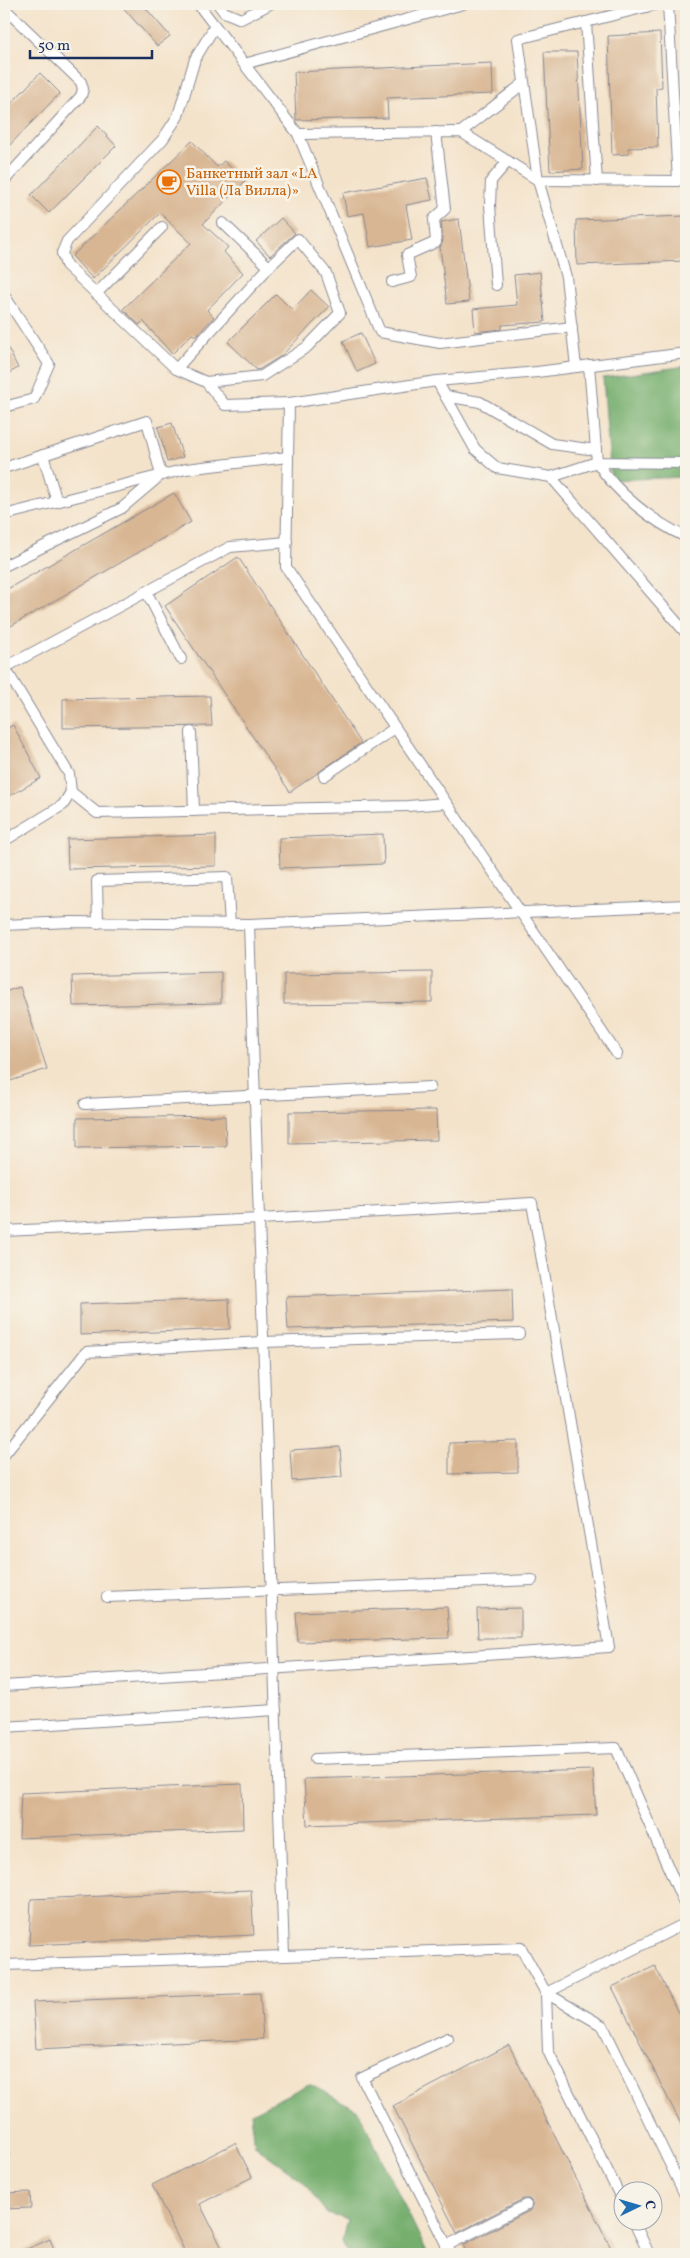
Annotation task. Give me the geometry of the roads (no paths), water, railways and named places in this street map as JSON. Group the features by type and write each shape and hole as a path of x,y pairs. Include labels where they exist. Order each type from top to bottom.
{"lane":[{"path":"198,4 298,134 380,332 440,343 572,327"},
{"path":"218,4 224,12 241,19 270,4"},
{"path":"244,64 462,4"},
{"path":"576,367 566,277 538,180 518,39 658,4"},
{"path":"298,134 461,132 538,180 678,181 668,4"},
{"path":"4,8 81,82 83,89 81,96 4,181"},
{"path":"586,22 597,180"},
{"path":"215,26 195,59 178,116 163,139 68,241 62,253 66,265 176,369 206,382 225,405 289,402 437,382 686,353"},
{"path":"461,132 524,83"},
{"path":"392,282 410,277 407,255 436,242 434,219 445,209 436,132"},
{"path":"496,286 490,205 491,181 508,161"},
{"path":"223,223 269,267"},
{"path":"96,294 162,227"},
{"path":"176,369 269,267 298,239 326,274 340,313 307,347 262,376 206,382"},
{"path":"4,295 49,364 34,400 4,408"},
{"path":"589,365 597,462 608,480 664,528 686,538"},
{"path":"437,382 475,449 497,468 552,477 597,462 686,463"},
{"path":"445,396 480,402 552,444 596,450"},
{"path":"289,402 286,567 617,1054"},
{"path":"4,468 147,421 161,475"},
{"path":"43,455 56,502"},
{"path":"4,515 186,469 288,457"},
{"path":"4,566 122,508 161,475"},
{"path":"552,477 686,633"},
{"path":"4,842 63,805 71,792 69,774 4,668 230,547 287,542"},
{"path":"146,592 180,659"},
{"path":"324,776 395,728"},
{"path":"190,732 194,811"},
{"path":"71,792 97,813 408,806 446,803"},
{"path":"98,923 97,881 227,877 230,924"},
{"path":"4,925 98,923 249,924 686,905"},
{"path":"249,924 284,1956"},
{"path":"85,1104 430,1087"},
{"path":"4,1231 260,1219 532,1203 608,1647 4,1686"},
{"path":"4,1455 86,1352 263,1342 519,1334"},
{"path":"107,1597 532,1580"},
{"path":"4,1726 276,1710"},
{"path":"315,1759 616,1748 686,1908"},
{"path":"546,1993 686,1923"},
{"path":"4,1965 521,1948 546,1993 548,2051 612,2180"},
{"path":"546,1993 603,2026 686,2197"},
{"path":"448,2038 362,2078 448,2250 526,2205"},
{"path":"4,2157 4,2163"},
{"path":"638,2230 649,2254"}],"place":[{"name":"Банкетный зал «LA Villa (Ла Вилла)»","path":"169,182"}]}
